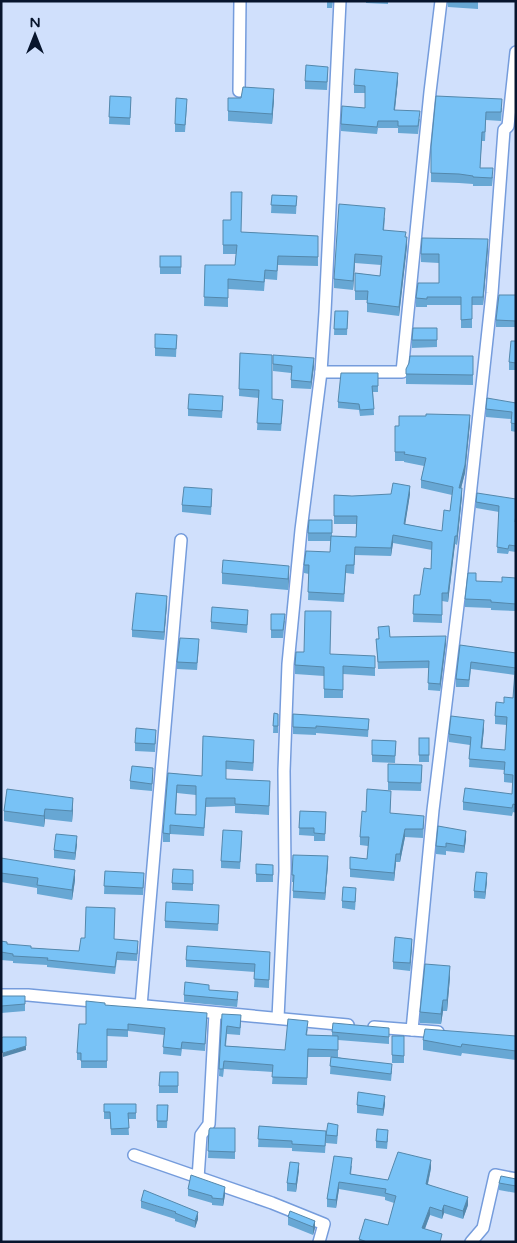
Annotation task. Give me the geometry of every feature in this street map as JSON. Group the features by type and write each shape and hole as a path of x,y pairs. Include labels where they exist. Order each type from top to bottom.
{"street":[{"path":"239,91 240,1"},
{"path":"278,1018 285,871 284,771 288,664 301,530 321,372 340,1"},
{"path":"321,372 402,372 441,1"},
{"path":"412,1030 433,810 460,589 491,303 504,130 512,127 516,52"},
{"path":"141,1006 181,540"},
{"path":"1,995 28,995 450,1033"},
{"path":"198,1178 201,1135 209,1124 215,1013"},
{"path":"134,1155 272,1203 324,1224 319,1242"},
{"path":"471,1242 483,1228 495,1175 516,1179"}],"building":[{"path":"306,65 328,67 327,82 305,81"},
{"path":"355,69 398,73 394,110 420,111 418,126 398,126 398,121 378,121 377,127 341,124 342,106 365,108 365,86 354,85"},
{"path":"243,87 274,89 272,114 228,111 228,98 241,98"},
{"path":"110,96 131,97 130,118 109,117"},
{"path":"436,96 502,99 501,112 486,112 485,132 482,132 480,168 493,168 492,178 431,173 431,147"},
{"path":"176,98 187,99 185,125 175,124"},
{"path":"231,192 242,192 241,232 318,236 318,257 278,256 277,271 265,270 264,282 228,279 228,298 204,297 205,265 235,265 237,245 223,245 223,220 231,220"},
{"path":"272,195 297,196 296,206 271,205"},
{"path":"339,204 385,208 383,230 406,232 399,307 367,303 368,291 355,291 355,273 380,276 382,256 355,254 353,281 334,279"},
{"path":"422,238 488,239 483,297 472,297 472,319 461,320 461,297 416,298 418,283 439,283 439,254 421,254"},
{"path":"160,256 181,256 181,267 160,267"},
{"path":"499,295 516,295 516,321 496,320"},
{"path":"335,311 348,311 347,329 334,329"},
{"path":"413,328 437,328 437,340 412,340"},
{"path":"155,334 177,335 176,349 155,348"},
{"path":"511,341 516,341 516,363 509,362"},
{"path":"240,353 272,355 272,399 283,400 281,424 257,423 259,390 239,389"},
{"path":"273,355 314,358 311,382 291,380 292,366 273,364"},
{"path":"410,356 473,356 473,375 406,374"},
{"path":"341,373 378,373 378,386 372,386 374,409 360,410 359,404 338,402"},
{"path":"189,394 223,396 222,411 188,409"},
{"path":"487,398 516,403 516,424 511,423 512,412 486,409"},
{"path":"426,414 470,415 465,465 459,488 462,488 457,536 455,536 448,593 442,593 442,615 413,614 414,595 420,595 424,568 431,569 432,542 393,535 391,548 355,547 354,565 346,565 344,594 308,592 309,565 304,565 306,551 330,552 331,536 356,537 357,516 334,516 334,495 391,494 393,483 410,486 404,524 442,531 444,510 450,511 453,487 421,480 426,458 404,454 405,452 395,452 395,426 399,426 399,416 426,416"},
{"path":"184,487 212,489 211,507 182,505"},
{"path":"477,493 516,499 516,546 509,545 508,549 497,547 499,506 476,502"},
{"path":"309,520 332,520 332,533 308,533"},
{"path":"223,560 289,566 288,579 222,573"},
{"path":"468,573 476,573 476,581 502,582 502,577 516,578 516,604 491,602 491,600 465,599"},
{"path":"136,593 167,596 164,632 132,630"},
{"path":"212,607 248,610 247,625 211,622"},
{"path":"305,611 331,611 330,654 375,656 375,668 343,666 343,690 324,689 324,667 295,665 296,652 304,652"},
{"path":"271,614 285,614 283,630 271,630"},
{"path":"389,626 390,637 446,636 440,684 428,683 429,661 378,662 376,639 379,639 378,627"},
{"path":"180,638 199,639 197,663 177,662"},
{"path":"460,645 516,653 516,668 471,662 469,680 456,679"},
{"path":"515,671 516,805 513,804 512,808 463,802 465,788 512,794 513,775 504,774 505,762 469,759 471,737 449,734 451,716 484,720 481,748 505,750 507,717 495,716 496,702 504,703 504,697 513,698"},
{"path":"274,713 278,714 278,726 273,726"},
{"path":"293,714 369,719 368,730 316,726 316,728 293,727"},
{"path":"136,728 156,730 155,744 135,743"},
{"path":"203,736 254,740 253,763 226,761 226,779 270,781 269,806 235,804 235,798 206,798 204,828 170,825 170,834 163,833 168,773 202,776","holes":["177,785 196,786 196,815 175,814"]},
{"path":"419,738 429,738 429,755 419,755"},
{"path":"372,740 396,741 395,756 372,755"},
{"path":"388,764 422,765 421,783 388,782"},
{"path":"132,766 153,768 152,784 130,781"},
{"path":"7,789 73,798 72,811 45,809 44,816 4,811"},
{"path":"367,789 391,791 390,813 424,816 423,829 405,829 400,854 396,854 394,873 350,869 350,857 367,859 369,837 360,837 362,811 366,812"},
{"path":"300,811 326,812 325,834 314,833 314,828 299,828"},
{"path":"438,826 466,831 464,846 446,843 446,847 436,846"},
{"path":"223,830 242,831 240,862 221,861"},
{"path":"56,834 77,836 75,853 54,850"},
{"path":"293,855 328,856 325,893 293,891"},
{"path":"1,858 75,870 72,890 37,885 38,878 1,873"},
{"path":"256,864 273,865 273,875 256,874"},
{"path":"173,869 193,870 193,884 172,883"},
{"path":"105,871 144,873 143,888 104,886"},
{"path":"476,872 487,873 485,892 474,891"},
{"path":"343,887 356,888 355,902 342,901"},
{"path":"166,902 219,905 218,924 165,921"},
{"path":"86,907 115,908 114,939 138,941 137,954 117,952 115,967 47,960 48,958 13,956 13,954 1,952 1,941 7,942 7,944 31,946 31,948 79,951 81,938 85,938"},
{"path":"395,937 412,939 410,963 393,962"},
{"path":"187,946 270,952 269,980 254,979 255,964 186,960"},
{"path":"425,964 450,966 447,1000 443,1000 441,1014 420,1012"},
{"path":"185,982 209,985 209,990 238,992 237,1000 184,995"},
{"path":"1,996 25,996 25,1004 1,1006"},
{"path":"86,1001 105,1003 105,1005 207,1013 205,1044 182,1042 181,1049 163,1047 165,1028 128,1024 128,1030 107,1029 107,1061 81,1061 81,1053 77,1053 79,1024 86,1024"},
{"path":"222,1014 241,1015 240,1028 227,1026 225,1046 285,1050 288,1019 308,1021 306,1035 338,1036 338,1050 308,1049 307,1078 272,1077 273,1065 224,1061 223,1069 219,1069"},
{"path":"333,1023 389,1028 389,1037 332,1032"},
{"path":"425,1029 516,1036 516,1051 462,1044 461,1047 423,1040"},
{"path":"392,1036 404,1036 404,1056 392,1055"},
{"path":"26,1037 26,1046 3,1053 1,1038"},
{"path":"331,1057 392,1064 391,1074 330,1066"},
{"path":"160,1072 178,1072 178,1086 159,1086"},
{"path":"358,1092 385,1096 383,1109 357,1105"},
{"path":"104,1104 136,1104 136,1113 128,1113 129,1128 111,1129 110,1112 104,1112"},
{"path":"157,1105 168,1105 167,1121 157,1121"},
{"path":"328,1123 338,1125 337,1136 326,1135"},
{"path":"259,1126 326,1131 325,1146 292,1144 292,1141 258,1139"},
{"path":"210,1128 235,1128 235,1152 208,1151"},
{"path":"377,1129 388,1130 387,1142 376,1141"},
{"path":"398,1152 431,1160 426,1184 468,1197 463,1211 444,1205 442,1211 430,1207 422,1228 442,1234 440,1242 367,1242 359,1239 365,1219 388,1225 396,1196 385,1193 386,1189 339,1182 336,1200 327,1199 334,1156 352,1158 350,1174 388,1180"},
{"path":"290,1162 299,1163 296,1184 287,1183"},
{"path":"191,1175 225,1187 223,1199 212,1198 212,1196 188,1189"},
{"path":"501,1176 516,1179 516,1186 499,1183"},
{"path":"144,1190 198,1212 195,1221 176,1212 141,1201"},
{"path":"290,1211 315,1221 313,1227 288,1217"}]}
